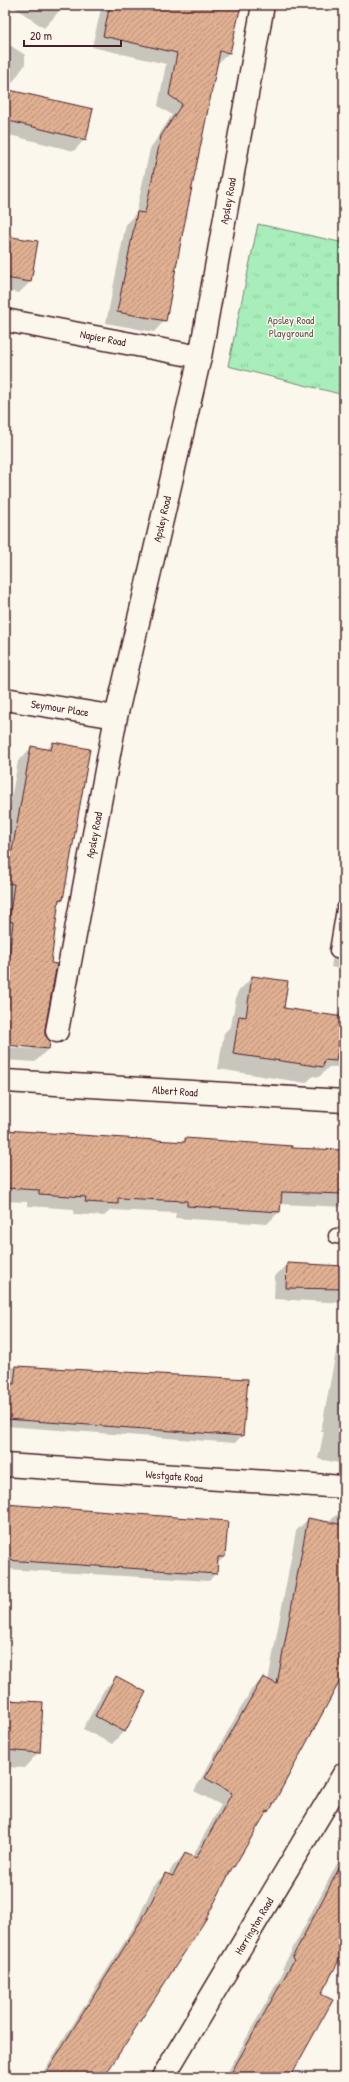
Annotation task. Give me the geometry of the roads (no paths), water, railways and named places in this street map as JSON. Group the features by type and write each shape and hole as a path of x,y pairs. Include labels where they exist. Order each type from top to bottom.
{"street":[{"name":"Apsley Road","path":"57,1031 116,717 200,356 262,5"},
{"name":"Napier Road","path":"5,320 200,356"},
{"name":"Seymour Place","path":"5,699 116,717"},
{"name":"Albert Road","path":"5,1081 344,1101"},
{"name":"Westgate Road","path":"5,1465 344,1487"},
{"name":"Harrington Road","path":"164,2077 344,1774"}],"lane":[{"path":"336,951 344,909"}],"park label":[{"name":"Apsley Road Playground","path":"291,326"}]}
